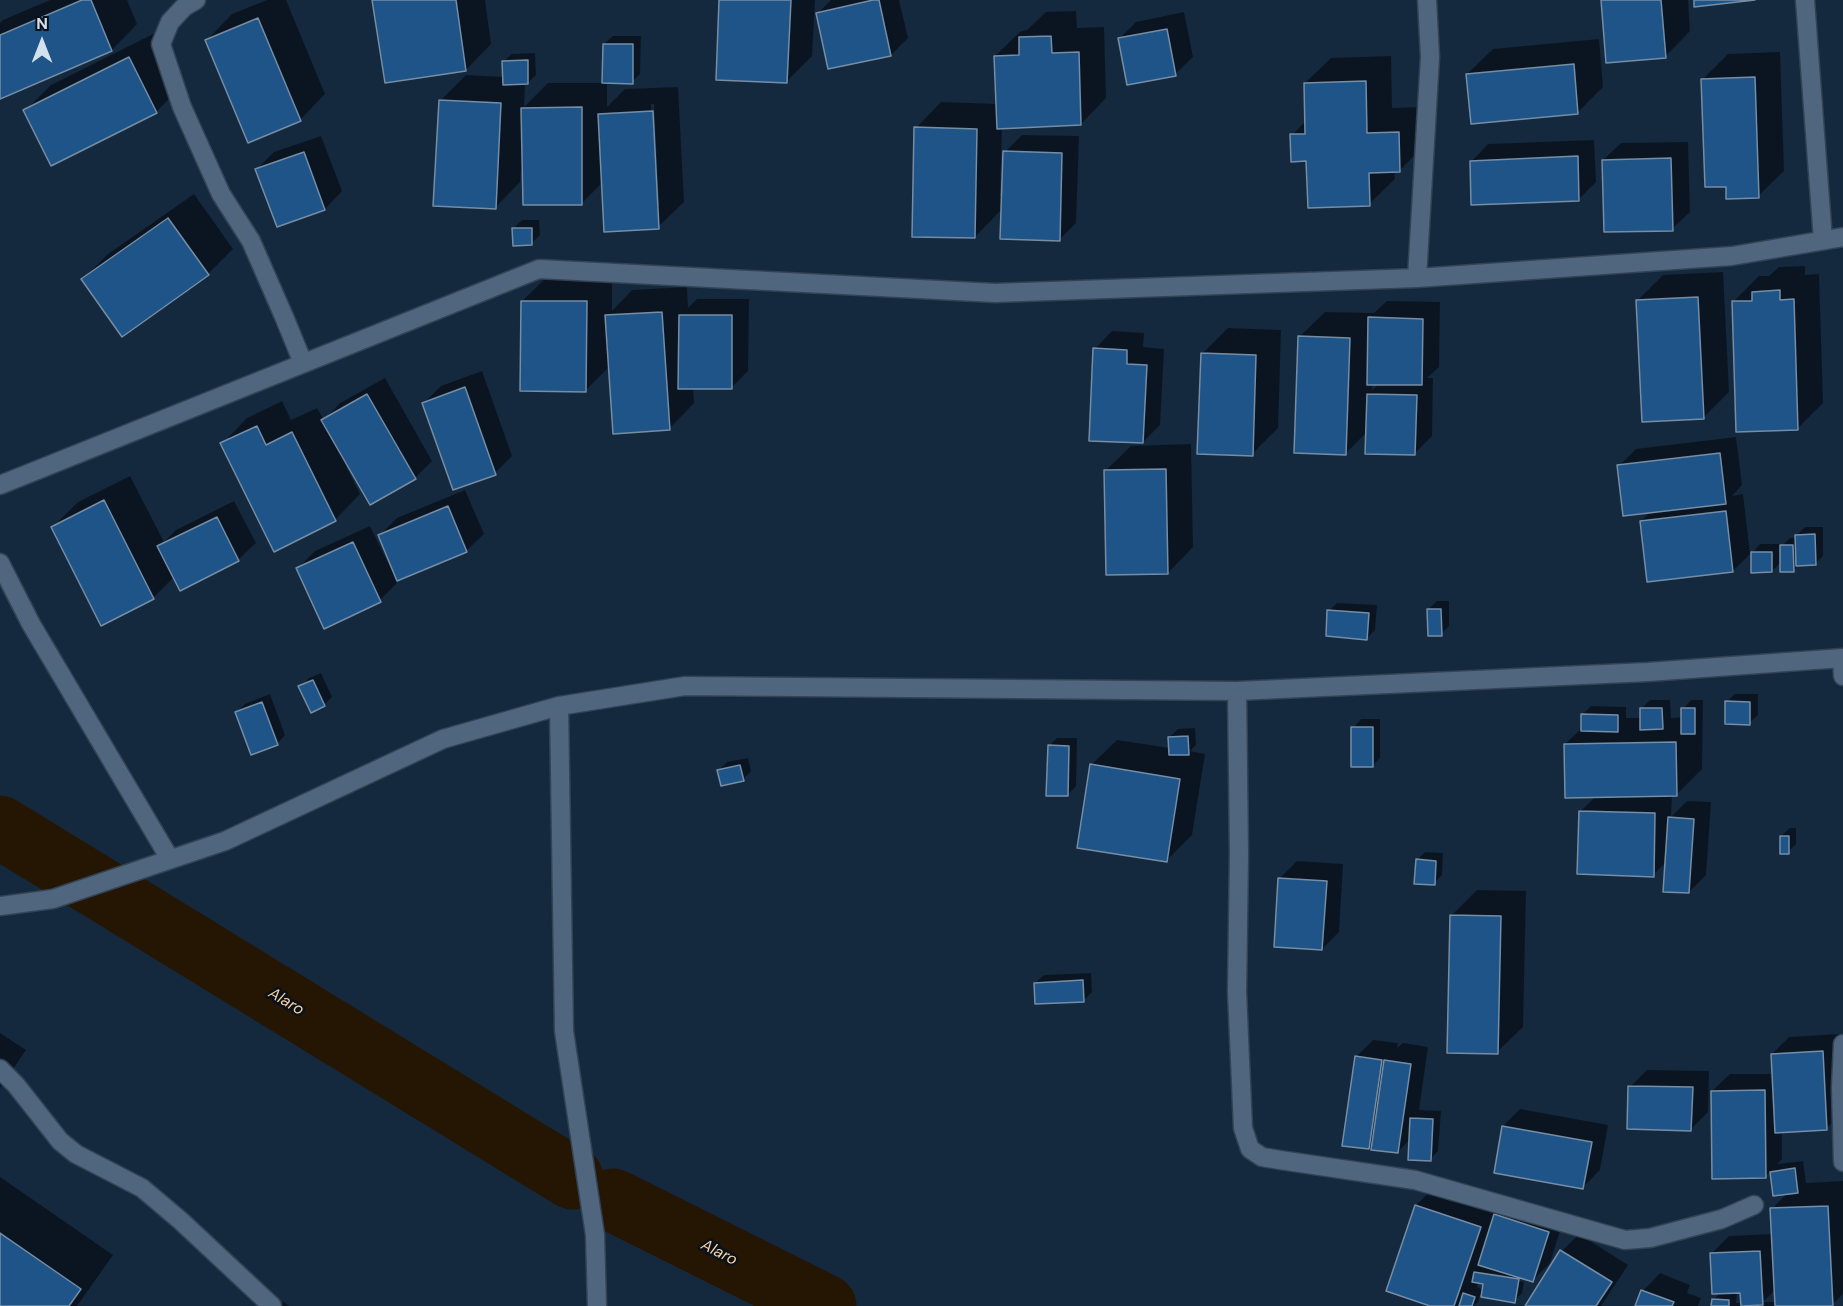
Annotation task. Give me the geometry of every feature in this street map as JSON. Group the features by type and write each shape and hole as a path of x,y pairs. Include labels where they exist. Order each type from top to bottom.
{"street":[{"path":"196,0 184,7 170,22 161,44 187,118 221,194 251,242 303,363"},
{"path":"1418,278 1430,57 1427,0"},
{"path":"1805,0 1823,240"},
{"path":"0,485 539,268 995,293 1418,278 1732,256 1843,237"},
{"path":"0,563 31,624 170,859"},
{"path":"0,906 53,898 225,841 443,739 559,706 685,686 1237,691 1648,672 1843,658 1843,676"},
{"path":"1237,691 1239,854 1237,992 1243,1128 1250,1149 1262,1157 1271,1159 1415,1180 1625,1240 1650,1238 1722,1219 1754,1205"},
{"path":"559,706 564,1031 595,1234 597,1306"},
{"path":"1843,1044 1841,1088 1843,1162"},
{"path":"0,1069 16,1085 60,1141 76,1154 142,1188 272,1306"}],"building":[{"path":"82,0 91,0 112,51 0,99 0,35"},
{"path":"372,0 456,0 466,71 385,83"},
{"path":"719,0 791,0 787,83 716,80"},
{"path":"879,0 891,56 828,69 816,13"},
{"path":"1601,0 1661,0 1666,58 1606,63"},
{"path":"1694,0 1755,0 1694,7"},
{"path":"258,18 301,121 248,143 205,40"},
{"path":"1167,29 1176,76 1127,85 1118,38"},
{"path":"1051,36 1052,53 1079,52 1081,125 997,129 994,56 1019,55 1019,37"},
{"path":"603,44 633,44 633,84 602,83"},
{"path":"129,57 157,113 51,166 23,110"},
{"path":"528,60 528,84 503,85 502,61"},
{"path":"1574,64 1578,114 1471,124 1466,74"},
{"path":"1755,77 1759,198 1726,199 1726,187 1705,187 1701,79"},
{"path":"1366,81 1367,133 1399,132 1400,172 1369,173 1370,206 1308,208 1306,161 1291,162 1290,134 1305,134 1304,83"},
{"path":"439,100 501,103 496,209 433,206"},
{"path":"582,107 582,205 523,205 521,108"},
{"path":"653,111 659,229 604,232 598,114"},
{"path":"914,127 977,129 975,238 912,237"},
{"path":"1003,151 1062,153 1060,241 1000,239"},
{"path":"304,152 325,210 277,227 255,169"},
{"path":"1578,156 1579,201 1471,205 1470,161"},
{"path":"1671,158 1673,231 1604,232 1602,160"},
{"path":"168,218 209,275 122,337 81,279"},
{"path":"512,228 532,228 532,245 513,246"},
{"path":"1780,290 1780,300 1794,299 1798,430 1736,432 1732,301 1752,301 1752,292"},
{"path":"1698,297 1704,419 1642,422 1636,300"},
{"path":"521,301 587,301 586,392 520,391"},
{"path":"662,312 670,430 613,434 605,315"},
{"path":"679,315 732,315 732,389 678,389"},
{"path":"1368,317 1423,319 1422,385 1367,385"},
{"path":"1298,336 1350,338 1346,455 1294,453"},
{"path":"1093,348 1127,350 1127,364 1147,365 1143,443 1089,441"},
{"path":"1201,353 1256,355 1253,456 1197,454"},
{"path":"465,387 496,475 453,490 422,403"},
{"path":"367,394 416,479 370,505 321,420"},
{"path":"1367,394 1417,395 1415,455 1365,454"},
{"path":"257,426 266,445 292,432 336,521 274,552 220,443"},
{"path":"1720,453 1726,504 1623,516 1617,465"},
{"path":"1166,469 1168,574 1106,575 1104,470"},
{"path":"104,500 154,599 101,626 51,527"},
{"path":"448,506 467,552 397,581 378,535"},
{"path":"1726,511 1733,572 1647,582 1640,521"},
{"path":"217,517 239,561 180,591 157,546"},
{"path":"1815,534 1816,565 1796,566 1795,535"},
{"path":"353,542 381,602 324,629 296,568"},
{"path":"1780,545 1793,545 1794,572 1780,572"},
{"path":"1751,552 1772,552 1772,572 1751,573"},
{"path":"1427,609 1441,609 1442,636 1428,636"},
{"path":"1327,610 1369,613 1367,640 1326,636"},
{"path":"313,680 325,706 311,713 298,686"},
{"path":"1725,701 1750,702 1750,725 1725,724"},
{"path":"262,702 278,745 251,755 235,712"},
{"path":"1640,708 1662,708 1663,729 1640,730"},
{"path":"1681,708 1695,708 1695,734 1681,734"},
{"path":"1581,714 1618,715 1618,732 1581,731"},
{"path":"1351,727 1373,727 1373,767 1351,767"},
{"path":"1188,736 1189,755 1169,755 1168,737"},
{"path":"1676,742 1677,796 1565,798 1564,744"},
{"path":"1048,745 1069,746 1068,796 1046,796"},
{"path":"1090,764 1180,779 1167,862 1077,848"},
{"path":"740,765 744,781 721,786 717,770"},
{"path":"1579,811 1655,813 1654,877 1577,874"},
{"path":"1668,817 1694,819 1689,893 1663,892"},
{"path":"1780,836 1789,836 1789,854 1780,854"},
{"path":"1416,859 1436,861 1435,885 1414,884"},
{"path":"1278,878 1327,881 1322,950 1274,947"},
{"path":"1450,915 1501,916 1498,1054 1447,1053"},
{"path":"1083,980 1084,1002 1035,1004 1034,983"},
{"path":"1823,1051 1827,1130 1775,1133 1771,1054"},
{"path":"1355,1056 1382,1060 1369,1149 1342,1146"},
{"path":"1384,1060 1411,1064 1398,1153 1371,1150"},
{"path":"1628,1086 1693,1087 1691,1131 1627,1129"},
{"path":"1765,1090 1766,1178 1712,1179 1711,1091"},
{"path":"1410,1118 1433,1119 1431,1161 1408,1160"},
{"path":"1502,1126 1592,1142 1583,1189 1494,1173"},
{"path":"1795,1168 1798,1193 1773,1196 1770,1172"},
{"path":"1415,1205 1481,1227 1454,1306 1430,1306 1386,1291"},
{"path":"1828,1206 1833,1306 1775,1306 1770,1208"},
{"path":"1494,1214 1549,1232 1533,1282 1478,1265"},
{"path":"0,1233 81,1289 69,1306 0,1306"},
{"path":"1560,1250 1612,1282 1596,1306 1525,1306"},
{"path":"1760,1251 1763,1305 1741,1306 1740,1293 1712,1294 1710,1253"},
{"path":"1474,1272 1519,1279 1515,1303 1481,1297 1483,1284 1472,1282"},
{"path":"1641,1290 1674,1302 1672,1306 1635,1306"},
{"path":"1463,1293 1475,1297 1472,1306 1459,1306"},
{"path":"1712,1299 1729,1300 1729,1306 1711,1306"}],"waterway":[{"name":"Alaro","path":"0,827 572,1178"},
{"name":"Alaro","path":"613,1200 825,1306"}]}
